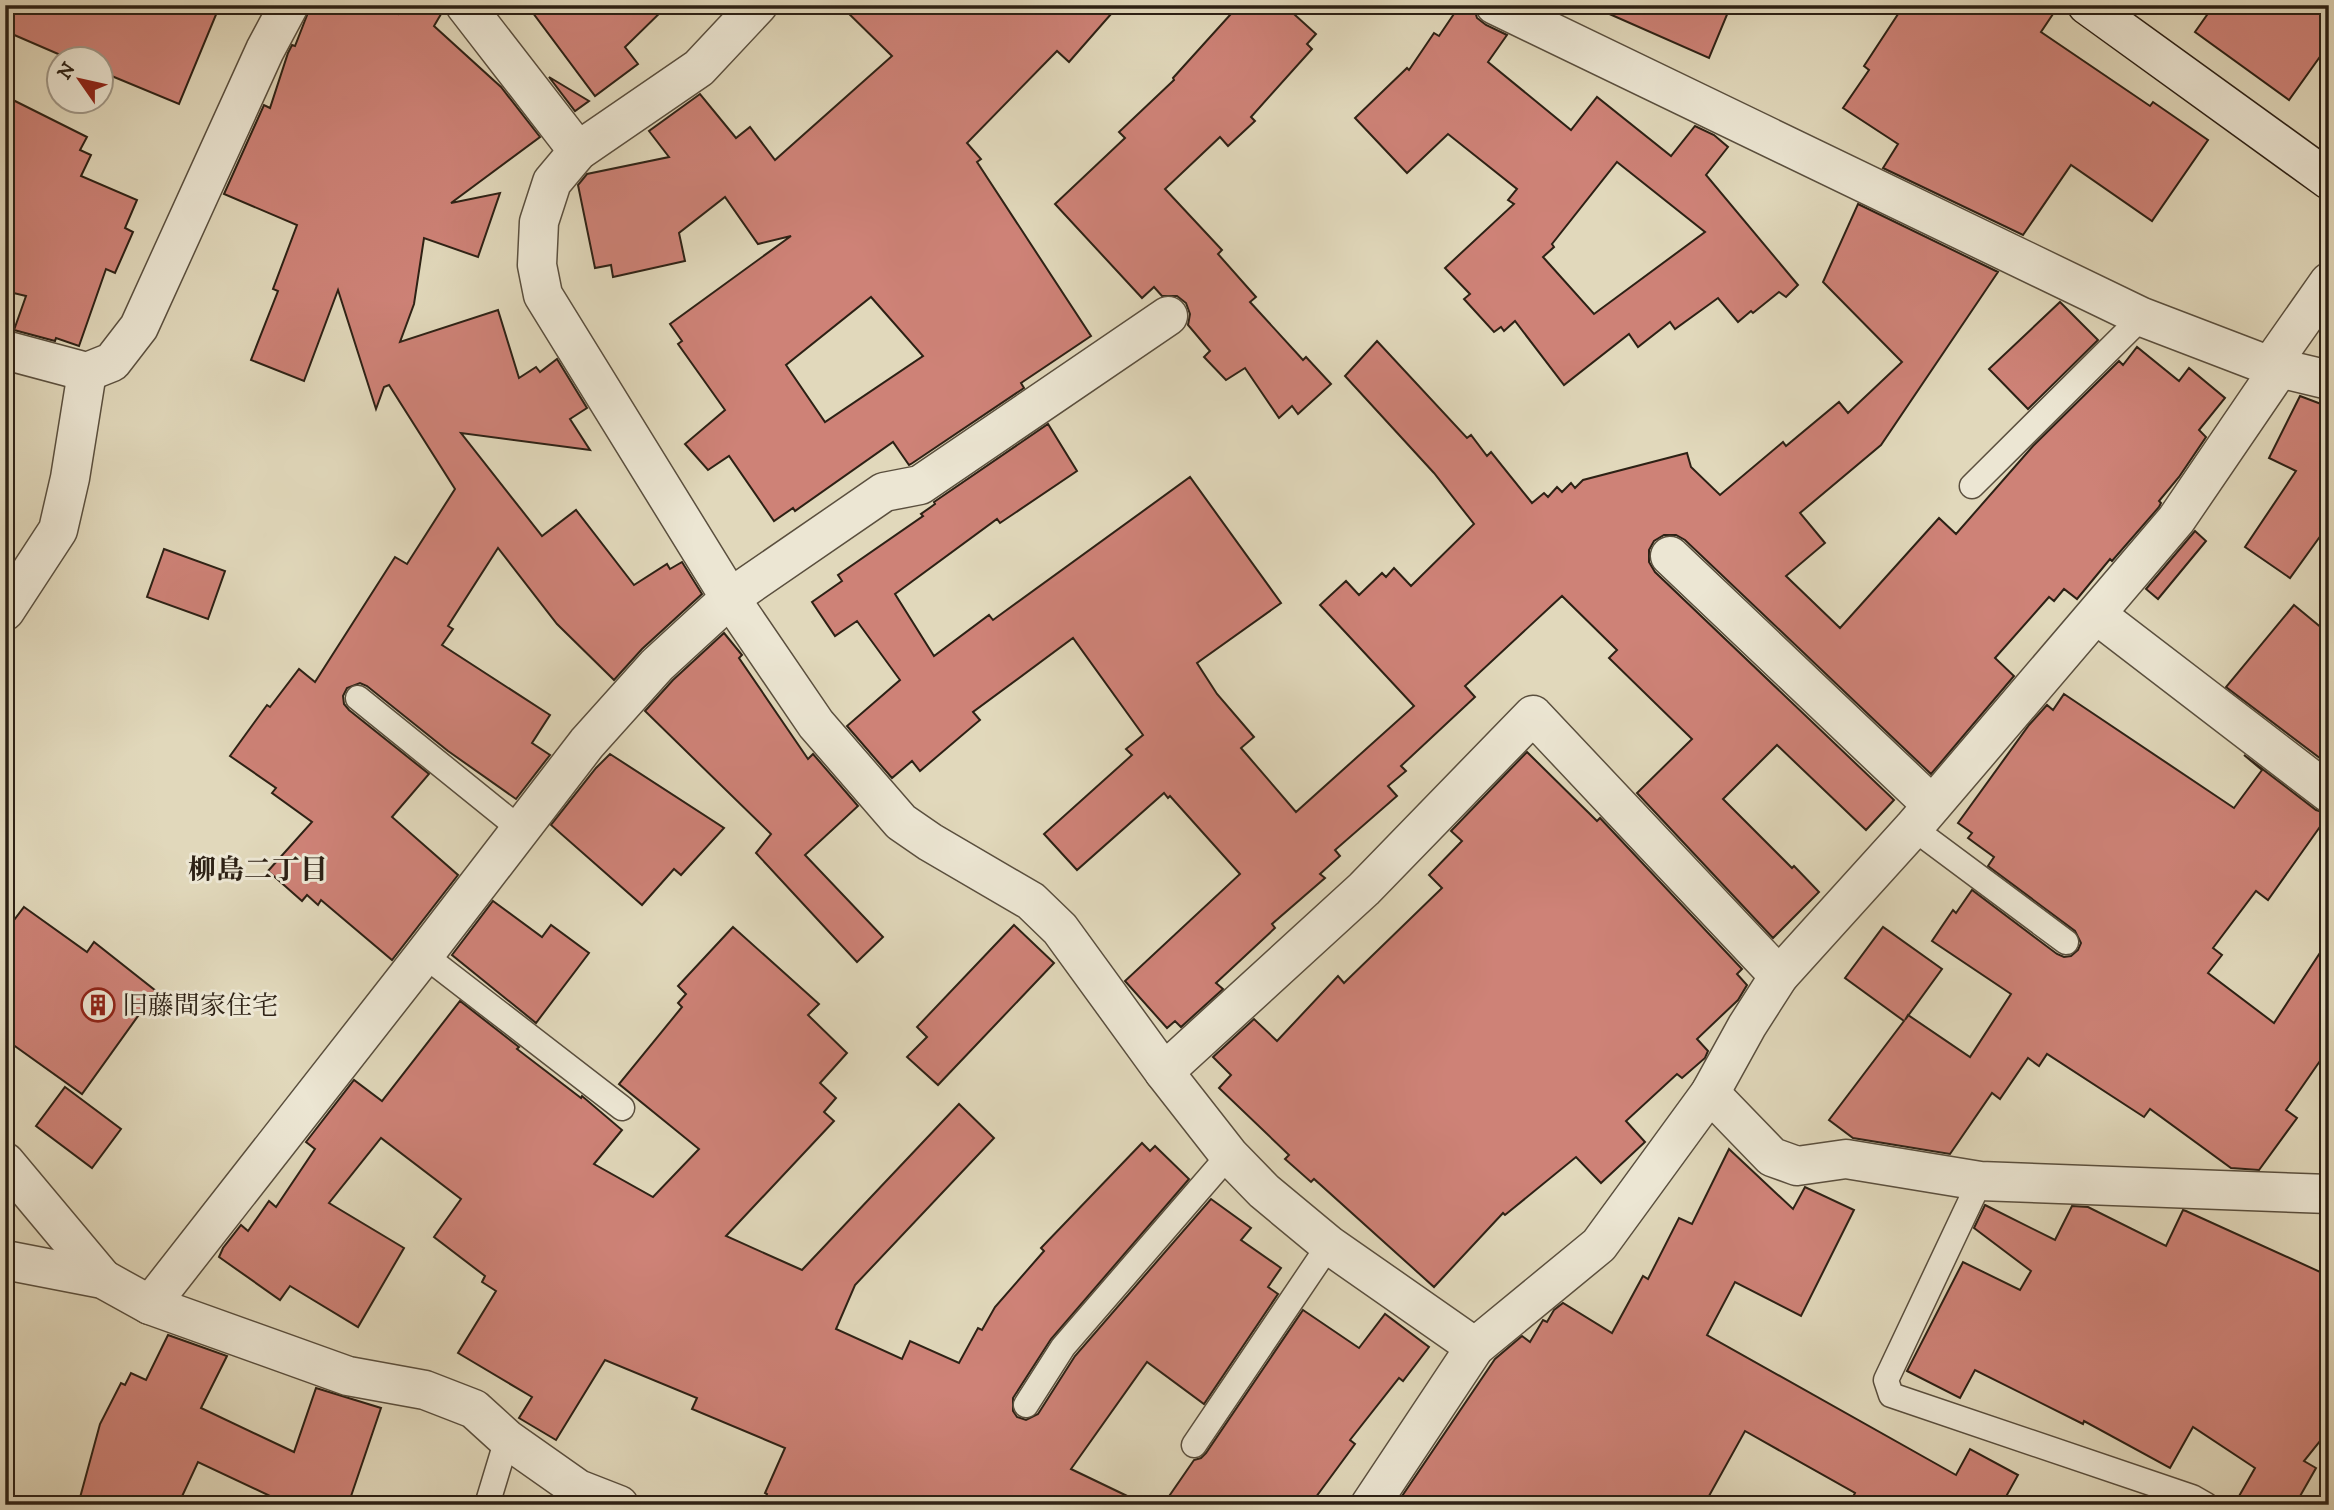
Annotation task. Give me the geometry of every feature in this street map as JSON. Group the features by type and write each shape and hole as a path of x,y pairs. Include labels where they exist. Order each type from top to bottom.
{"street":[{"path":"5,350 88,372 112,362 139,327 265,50 289,5"},
{"path":"465,5 578,151"},
{"path":"758,5 699,68 578,151 552,182 539,222 537,265 543,296 730,598 817,724 901,822 1031,901 1060,929 1164,1072 1229,1155 1264,1191 1329,1245 1475,1347"},
{"path":"1495,5 2142,317 2275,368 2329,380"},
{"path":"2087,5 2329,180"},
{"path":"1370,1505 1475,1347 1599,1245 1710,1093 1747,1026 1779,976 1922,817 2176,520 2329,282"},
{"path":"150,1305 587,743 657,665 730,598 884,492 920,485 1168,316"},
{"path":"5,611 58,530 88,372"},
{"path":"1670,556 1922,817"},
{"path":"2097,615 2329,793"},
{"path":"1164,1072 1364,888 1533,715 1779,976"},
{"path":"1710,1093 1772,1157 1797,1166 1846,1159 1980,1181 2329,1194"},
{"path":"5,1161 103,1279"},
{"path":"5,1260 103,1279 150,1305 348,1376 425,1390 474,1409 507,1438 578,1489 619,1505"}],"lane":[{"path":"1972,486 2142,317"},
{"path":"358,698 520,829"},
{"path":"1922,817 2066,942"},
{"path":"424,956 622,1108"},
{"path":"1026,1405 1063,1347 1229,1155"},
{"path":"1980,1181 1886,1380 1891,1395 2192,1497 2206,1505"},
{"path":"1194,1445 1329,1245"},
{"path":"487,1505 507,1438"}],"building":[{"path":"5,5 220,5 179,104 116,78 116,46 46,46 46,49 5,31"},
{"path":"311,5 373,5 398,14 403,5 444,5 434,26 501,87 540,137 451,203 500,193 478,257 424,238 414,304 400,342 498,310 519,378 536,367 540,372 557,359 587,408 570,419 590,450 461,433 542,536 576,510 634,585 667,564 670,569 682,562 702,594 642,649 614,680 557,624 498,548 448,626 453,629 442,645 550,715 532,743 550,755 516,799 448,751 367,686 360,683 347,688 343,696 344,704 349,710 429,774 392,817 458,875 392,960 321,900 318,905 307,895 302,901 268,871 312,822 272,793 276,788 230,756 267,705 270,707 299,669 315,682 395,557 407,564 455,489 389,385 384,387 376,409 338,290 304,381 251,360 278,291 273,289 297,225 224,194 264,105 270,108 288,53 292,45 295,46"},
{"path":"527,5 668,5 625,47 638,64 595,96"},
{"path":"840,5 1119,5 1069,62 1057,51 967,143 981,159 977,162 1091,336 1021,383 1024,388 911,464 909,465 893,442 795,511 793,508 774,521 729,456 708,470 685,444 725,410 678,344 682,341 670,324 791,236 758,244 725,197 679,233 685,261 613,277 611,265 595,268 578,185 587,174 669,157 649,131 700,94 736,138 750,127 775,160 892,56","holes":["871,297 923,356 825,422 786,365"]},
{"path":"1239,5 1284,5 1316,34 1307,44 1312,49 1251,117 1255,121 1228,146 1220,137 1165,189 1222,250 1218,254 1256,297 1250,302 1303,360 1306,357 1331,384 1298,414 1292,406 1279,418 1245,368 1226,380 1204,357 1210,351 1188,325 1190,314 1186,303 1177,296 1162,296 1154,287 1142,298 1055,204 1125,138 1119,132 1174,80"},
{"path":"1460,5 1473,5 1477,18 1507,35 1488,62 1571,130 1597,97 1671,156 1695,126 1714,135 1728,147 1706,175 1798,285 1786,297 1779,292 1738,322 1718,298 1675,329 1670,322 1638,347 1629,334 1564,385 1515,321 1504,331 1501,327 1494,332 1464,299 1470,294 1445,268 1514,204 1508,200 1517,189 1448,134 1407,173 1355,118 1407,68 1409,70 1434,33 1439,36","holes":["1617,162 1705,232 1594,314 1543,257 1554,247 1552,244"]},
{"path":"1589,5 1731,5 1709,58"},
{"path":"1904,5 2059,5 2041,32 2150,106 2153,102 2208,140 2152,221 2071,165 2023,235 1883,168 1898,144 1843,108 1869,70 1864,66"},
{"path":"2214,5 2329,5 2329,44 2289,100 2195,32"},
{"path":"549,77 589,101 575,111"},
{"path":"5,96 87,137 80,150 91,155 81,176 137,200 125,228 133,232 115,273 106,269 79,346 56,338 55,341 14,330 26,296 5,291"},
{"path":"1858,204 1998,272 1881,445 1800,513 1825,543 1786,576 1840,628 1939,518 1956,534 2033,446 2119,361 2123,365 2137,347 2179,381 2189,368 2225,398 2199,430 2206,437 2159,501 2159,507 2112,561 2110,559 2077,599 2064,589 2054,601 2049,597 1995,658 2014,676 1931,774 1685,540 1676,535 1664,535 1654,541 1649,550 1649,562 1655,572 1894,800 1866,830 1777,745 1723,799 1819,892 1773,938 1637,793 1692,739 1609,658 1617,650 1562,596 1465,686 1475,697 1401,766 1406,771 1388,786 1397,796 1335,850 1340,856 1320,874 1325,878 1272,924 1275,928 1216,983 1223,989 1181,1027 1175,1021 1167,1028 1125,981 1240,874 1170,796 1168,798 1164,793 1077,870 1044,834 1132,755 1126,749 1143,735 1073,638 973,712 980,720 920,771 912,761 892,778 847,726 900,680 857,621 835,636 812,602 842,581 838,575 923,516 921,514 935,504 934,502 1048,424 1077,471 1000,523 997,519 895,594 934,656 989,615 993,620 1190,477 1281,603 1197,663 1217,694 1254,737 1241,748 1296,812 1414,706 1320,605 1346,581 1359,595 1382,573 1386,577 1394,568 1411,586 1474,524 1434,473 1345,376 1377,341 1467,438 1471,435 1487,456 1491,452 1532,503 1544,493 1548,497 1557,487 1562,492 1571,483 1575,488 1583,480 1687,453 1691,467 1720,495 1783,442 1786,446 1839,402 1848,413 1902,362 1823,282"},
{"path":"2060,302 2098,340 2028,409 1989,369"},
{"path":"2300,396 2329,407 2329,524 2290,578 2245,547 2296,471 2269,458"},
{"path":"2195,531 2206,541 2158,599 2146,589"},
{"path":"164,549 225,571 208,619 147,597"},
{"path":"2294,605 2329,634 2329,765 2226,687"},
{"path":"724,633 742,655 739,658 808,759 813,754 858,806 805,855 883,937 857,962 756,853 771,834 645,711 673,680"},
{"path":"2064,694 2234,808 2262,770 2244,755 2316,810 2329,814 2268,900 2256,891 2213,948 2222,955 2208,973 2274,1023 2329,939 2329,1048 2286,1110 2297,1118 2259,1170 2231,1168 2150,1109 2144,1117 2047,1054 2039,1066 2028,1058 2000,1099 1992,1093 1950,1154 1853,1138 1829,1120 1904,1021 1845,978 1883,927 1942,969 1908,1015 1970,1057 2011,994 1932,941 1953,910 1956,913 1972,890 2057,954 2071,956 2078,950 2081,943 2075,931 1988,866 1994,857 1968,838 1972,833 1958,823 2029,725 2047,705 2053,710"},
{"path":"1527,752 1597,821 1600,818 1742,969 1737,974 1747,985 1738,1000 1697,1039 1708,1051 1705,1058 1682,1078 1677,1074 1626,1121 1645,1142 1601,1183 1576,1157 1505,1215 1503,1213 1434,1287 1314,1179 1311,1182 1285,1159 1289,1155 1219,1088 1231,1075 1213,1057 1254,1019 1277,1041 1338,976 1344,983 1442,888 1429,875 1462,841 1451,831"},
{"path":"610,754 724,828 681,875 674,869 642,905 551,825"},
{"path":"493,901 542,937 551,925 589,953 536,1023 452,955"},
{"path":"24,907 87,952 94,942 156,991 82,1094 5,1039 5,932"},
{"path":"1014,925 1054,963 938,1085 907,1057 927,1037 917,1027"},
{"path":"733,927 819,1004 808,1015 847,1053 820,1083 836,1098 824,1112 834,1121 726,1236 802,1270 959,1104 994,1138 855,1285 836,1329 902,1359 910,1341 959,1363 978,1328 982,1330 995,1307 1044,1251 1041,1248 1142,1143 1150,1151 1155,1146 1189,1179 1051,1339 1013,1398 1013,1411 1017,1417 1026,1420 1038,1414 1075,1356 1211,1199 1251,1228 1241,1240 1281,1268 1268,1287 1278,1294 1204,1404 1147,1362 1071,1469 1146,1505 764,1505 765,1493 785,1448 692,1409 697,1398 605,1360 556,1440 519,1418 532,1397 458,1353 496,1291 482,1282 485,1276 434,1237 461,1199 381,1138 329,1203 404,1248 358,1327 290,1286 280,1300 219,1257 241,1225 248,1231 269,1201 276,1207 315,1149 306,1142 354,1080 382,1101 460,1001 622,1130 594,1164 653,1197 699,1149 619,1084 682,1007 678,1003 686,994 678,986"},
{"path":"65,1087 121,1129 92,1168 36,1126"},
{"path":"1729,1149 1793,1209 1805,1187 1854,1210 1801,1316 1735,1282 1707,1335 1956,1475 1970,1449 2018,1475 2003,1502 2009,1505 1849,1505 1855,1493 1745,1431 1704,1505 1396,1505 1495,1359 1522,1336 1530,1342 1543,1320 1547,1322 1554,1310 1563,1303 1612,1333 1643,1276 1648,1279 1679,1218 1692,1224"},
{"path":"1985,1205 2055,1240 2072,1206 2088,1207 2166,1246 2183,1210 2329,1276 2329,1430 2304,1461 2316,1468 2295,1505 2234,1505 2255,1468 2193,1427 2170,1468 2084,1421 2083,1424 1975,1370 1960,1398 1907,1371 1963,1262 2020,1290 2031,1271 1974,1228"},
{"path":"1303,1310 1359,1348 1385,1314 1429,1347 1403,1381 1399,1378 1350,1440 1355,1444 1310,1505 1163,1505 1194,1460 1206,1453"},
{"path":"168,1335 227,1356 201,1408 294,1452 316,1388 381,1408 348,1505 289,1505 198,1462 178,1505 78,1505 100,1424 121,1383 125,1385 131,1373 146,1380"}],"place":[{"name":"旧藤間家住宅","path":"98,1005"}],"district":[{"name":"柳島二丁目","path":"258,869"}]}
